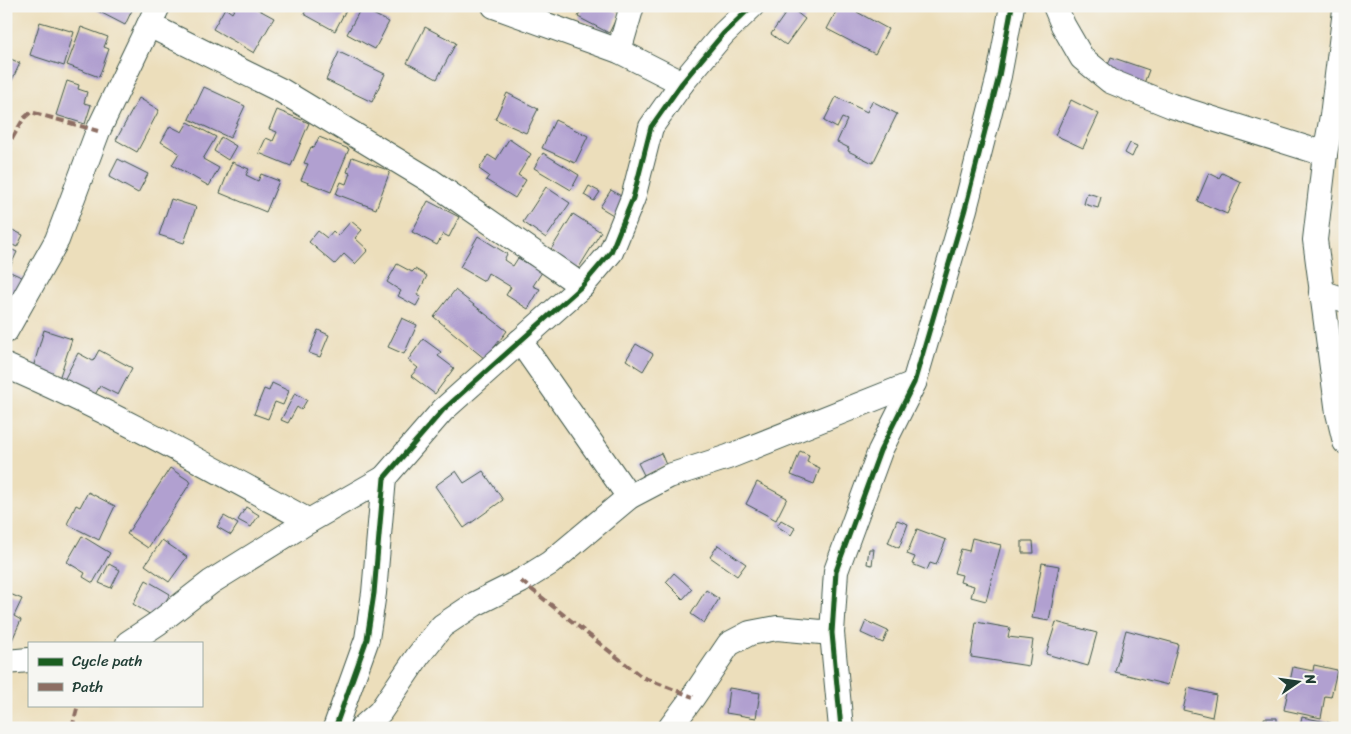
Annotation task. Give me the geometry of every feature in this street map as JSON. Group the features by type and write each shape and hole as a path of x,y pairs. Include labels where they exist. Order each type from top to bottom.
{"street":[{"path":"494,6 619,51 682,83"},
{"path":"619,51 632,6"},
{"path":"130,642 158,623 211,582 384,478 443,410 582,286 611,252 633,198 651,127 682,83 723,34 752,6"},
{"path":"841,728 832,633 836,571 880,451 914,383 968,199 999,76 1012,6"},
{"path":"1055,6 1063,26 1082,58 1110,81 1172,106 1324,154"},
{"path":"1345,10 1338,118 1324,154 1315,240 1338,413 1345,442"},
{"path":"6,331 57,240 98,131 154,16 431,181 582,286"},
{"path":"1321,292 1345,300"},
{"path":"520,340 629,497"},
{"path":"6,366 76,397 186,453 310,522"},
{"path":"362,728 380,712 418,656 442,626 474,604 521,581 550,562 629,497 670,476 728,457 914,383"},
{"path":"336,728 367,639 374,593 384,478"},
{"path":"670,728 729,644 750,633 776,628 832,633"},
{"path":"6,662 28,660"}],"building":[{"path":"98,6 134,6 125,25 96,10"},
{"path":"236,6 252,6 274,18 254,53 213,29 225,8 232,13"},
{"path":"308,6 348,6 335,31 304,14"},
{"path":"583,6 605,6 619,13 609,33 578,17"},
{"path":"839,6 846,6 888,29 875,54 827,29"},
{"path":"790,7 805,19 786,45 771,34"},
{"path":"361,8 389,22 375,49 347,34"},
{"path":"40,22 74,32 64,66 30,55"},
{"path":"81,27 108,37 104,47 109,49 99,77 67,65"},
{"path":"425,27 456,43 437,79 407,63"},
{"path":"339,52 385,74 372,102 326,80"},
{"path":"6,57 20,63 6,93"},
{"path":"1111,57 1149,70 1143,86 1105,73"},
{"path":"67,81 79,85 78,89 87,92 84,103 91,105 85,124 56,115"},
{"path":"204,87 245,106 230,138 189,119"},
{"path":"507,93 538,109 526,133 495,119"},
{"path":"836,97 867,112 872,101 897,114 873,163 848,151 849,148 837,142 847,120 842,118 837,128 824,121"},
{"path":"139,98 159,110 137,152 116,140"},
{"path":"1071,100 1099,114 1083,148 1055,135"},
{"path":"277,110 309,123 291,166 259,153 266,138 273,141 277,132 269,129"},
{"path":"555,120 588,136 575,163 542,148"},
{"path":"188,122 216,137 203,159 219,168 209,186 172,165 179,153 161,142 170,126 182,132"},
{"path":"221,137 236,146 228,160 214,151"},
{"path":"319,137 349,149 331,192 301,180 308,164 304,163 311,147 314,148"},
{"path":"509,139 531,154 518,175 526,180 515,198 486,180 489,176 479,169 488,155 496,160"},
{"path":"1130,143 1137,146 1132,157 1125,153"},
{"path":"543,153 579,175 571,190 534,168"},
{"path":"352,157 390,171 376,209 336,194 341,182 346,184 350,173 347,172"},
{"path":"118,159 148,174 138,193 109,177"},
{"path":"232,162 249,169 246,175 258,181 261,174 279,181 266,212 220,193"},
{"path":"1209,173 1219,178 1222,173 1241,182 1227,214 1197,201"},
{"path":"589,186 600,192 594,201 584,195"},
{"path":"546,187 570,203 546,238 523,222"},
{"path":"611,190 629,201 618,218 600,207"},
{"path":"1087,193 1101,197 1098,208 1084,204"},
{"path":"171,199 196,207 184,243 159,235"},
{"path":"428,201 459,217 449,237 443,234 437,245 412,232"},
{"path":"573,214 601,232 578,269 550,251"},
{"path":"351,221 362,230 355,238 368,250 355,264 344,254 335,264 309,242 318,231 327,238 333,231 338,236"},
{"path":"6,227 23,235 17,247 6,242"},
{"path":"478,236 507,254 504,260 513,266 518,258 542,272 533,286 540,289 528,309 506,295 511,287 488,273 484,281 460,267"},
{"path":"6,247 17,252 8,271 26,279 16,300 6,295"},
{"path":"397,264 412,272 415,269 427,276 417,295 421,297 416,306 398,296 401,291 387,282"},
{"path":"455,290 507,331 485,359 434,317"},
{"path":"402,318 417,325 404,354 388,347"},
{"path":"44,330 72,339 59,379 32,371"},
{"path":"318,330 329,335 320,357 309,353"},
{"path":"423,339 441,352 438,356 454,368 435,394 411,376 418,368 408,360"},
{"path":"636,344 653,354 643,371 626,360"},
{"path":"99,350 132,368 118,395 100,386 92,400 62,384 78,353 93,361"},
{"path":"272,383 289,391 283,405 275,402 268,419 254,414 264,389 269,391"},
{"path":"295,393 307,400 301,410 297,407 288,423 281,420"},
{"path":"800,451 809,455 807,462 820,468 814,484 791,475"},
{"path":"661,453 666,465 644,475 638,463"},
{"path":"170,468 191,482 148,548 127,534"},
{"path":"456,471 464,483 483,471 503,500 464,528 435,486"},
{"path":"757,482 787,498 776,520 746,504"},
{"path":"88,492 115,506 99,540 67,524 76,505 80,507"},
{"path":"246,507 259,515 251,527 238,520"},
{"path":"224,516 238,524 231,535 217,527"},
{"path":"781,520 795,528 791,535 777,526"},
{"path":"897,520 908,524 899,548 888,543"},
{"path":"917,529 946,540 936,565 930,563 927,570 912,564 915,557 907,554"},
{"path":"82,536 110,553 93,583 83,577 85,573 67,562"},
{"path":"972,538 1001,545 986,601 971,597 974,586 960,582 962,575 954,573 961,549 969,551"},
{"path":"162,540 187,557 169,582 145,565"},
{"path":"1022,541 1033,541 1034,553 1022,553"},
{"path":"718,545 746,564 737,576 710,557"},
{"path":"869,549 874,549 872,565 867,564"},
{"path":"1042,563 1059,566 1049,621 1032,618"},
{"path":"109,564 120,570 111,588 99,583"},
{"path":"674,573 692,589 683,599 666,582"},
{"path":"146,580 170,594 156,618 133,604"},
{"path":"706,590 719,599 704,623 691,614"},
{"path":"10,594 22,599 14,616 21,620 9,647 6,646 6,602"},
{"path":"866,621 888,631 883,643 861,633"},
{"path":"976,622 1010,628 1008,637 1033,640 1029,666 971,657"},
{"path":"1056,622 1097,633 1088,666 1046,654"},
{"path":"1126,630 1178,644 1168,685 1115,672"},
{"path":"1314,665 1337,670 1331,697 1325,696 1321,718 1284,710 1293,667 1313,671"},
{"path":"729,688 760,693 756,718 726,713"},
{"path":"1188,688 1216,695 1212,717 1183,710"},
{"path":"1302,717 1331,723 1330,728 1285,728 1286,724 1300,727"},
{"path":"1264,718 1277,718 1277,728 1265,728"}],"marked path":[{"path":"6,149 24,118 31,112 98,131"},
{"path":"521,581 642,677 693,697"},
{"path":"72,728 78,706"}],"cycle path":[{"path":"335,728 367,639 374,593 384,478 443,410 582,286 611,252 633,198 651,127 682,83 723,34 752,6"},
{"path":"841,728 832,633 836,571 880,451 914,383 965,209 999,76 1012,6"}]}
